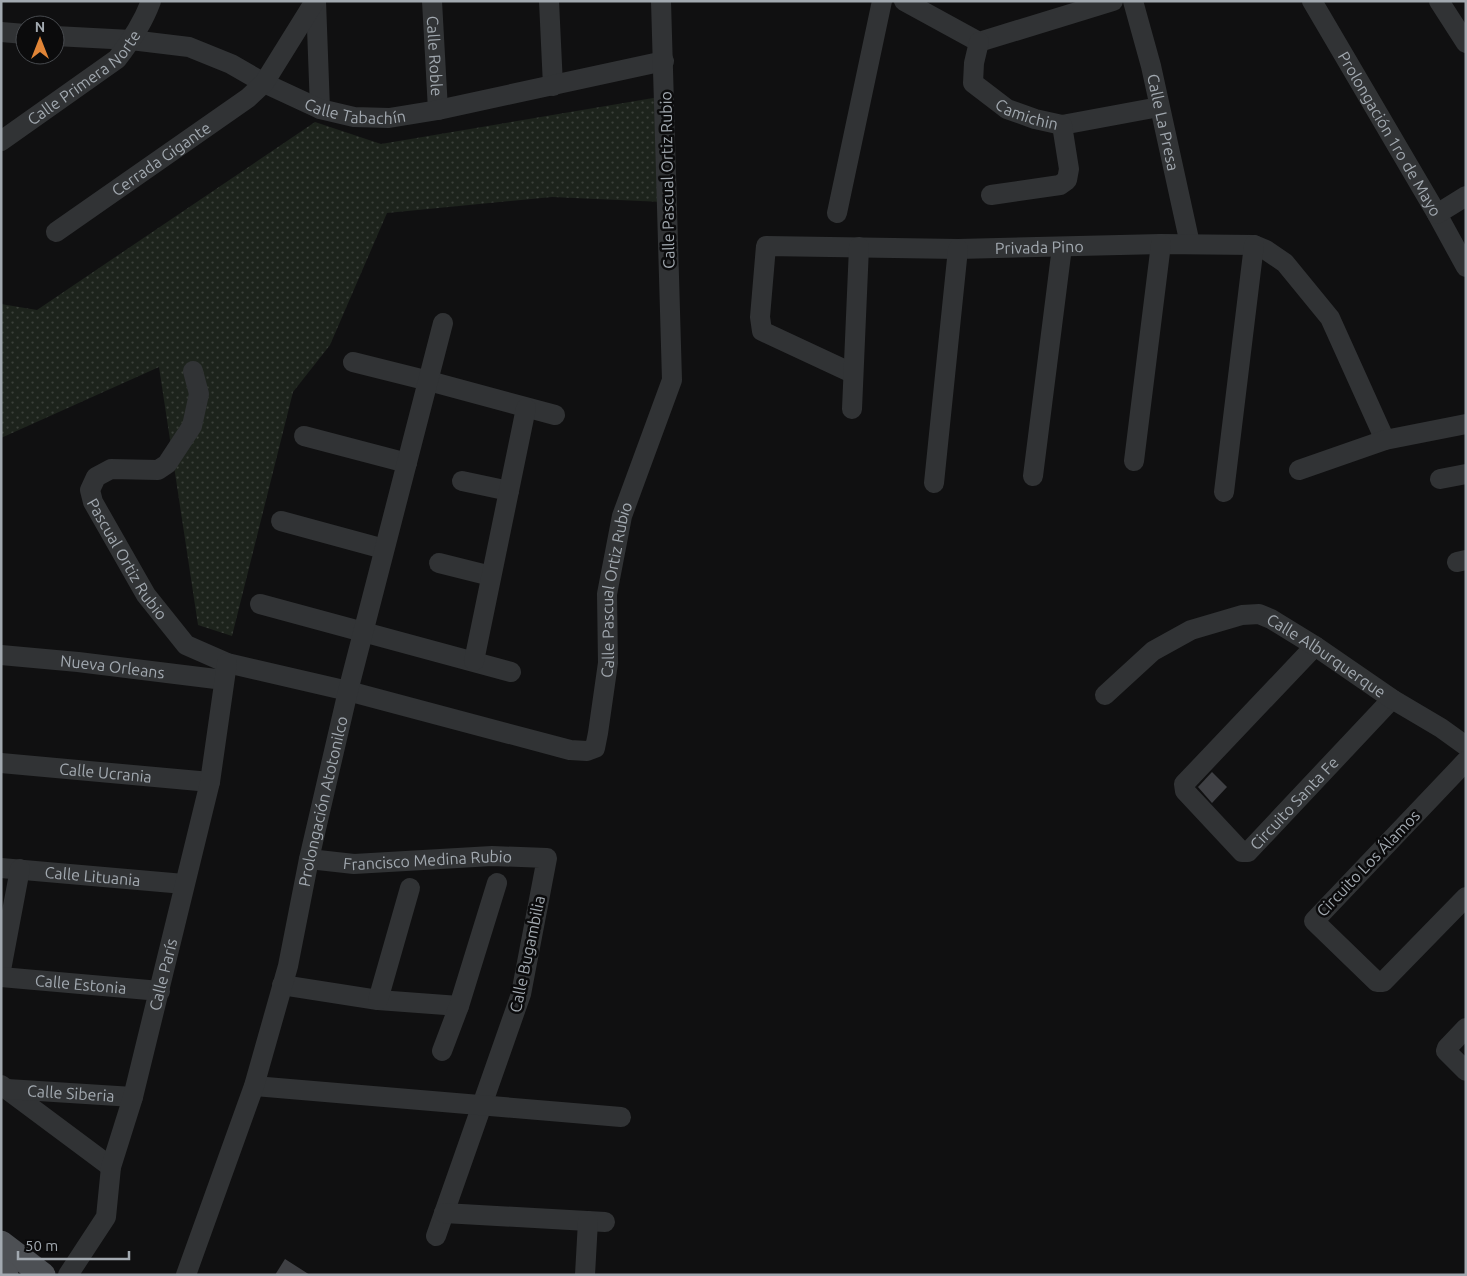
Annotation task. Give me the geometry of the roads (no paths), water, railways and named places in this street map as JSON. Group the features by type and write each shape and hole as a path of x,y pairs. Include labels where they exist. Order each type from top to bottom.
{"main road":[{"path":"1,1244 43,1275"},
{"path":"1,1271 6,1275"}],"street":[{"name":"Calle Primera Norte","path":"5,136 117,58 131,40 151,1"},
{"name":"Cerrada Gigante","path":"56,232 248,98 264,83 315,1"},
{"path":"315,1 320,109"},
{"name":"Calle Roble","path":"432,1 438,110"},
{"path":"550,1 553,86"},
{"path":"661,1 664,61"},
{"path":"837,213 882,1"},
{"path":"911,3 979,42 1114,1"},
{"name":"Calle La Presa","path":"1133,1 1151,66 1190,244"},
{"name":"Prolongación 1ro de Mayo","path":"1312,1 1466,267"},
{"path":"1439,1 1466,43"},
{"path":"1,32 15,33"},
{"name":"Calle Tabachín","path":"65,37 131,40 189,46 231,64 264,83 320,109 354,118 389,118 438,110 664,61"},
{"name":"Camichin","path":"979,42 974,63 973,83 1007,109 1035,119 1062,125 1159,107"},
{"name":"Calle Pascual Ortiz Rubio","path":"225,672 348,691 570,750 587,751 595,748 608,663 608,594 622,516 672,380 664,61"},
{"path":"991,195 1060,185 1067,180 1069,169 1062,125"},
{"path":"1437,214 1466,196"},
{"path":"1134,460 1162,244"},
{"name":"Privada Pino","path":"852,373 762,331 760,317 766,246 958,248 1162,244 1254,245 1266,250 1285,264 1330,318 1385,440"},
{"path":"1224,492 1254,245"},
{"path":"1033,476 1062,246"},
{"path":"852,409 852,373 859,247"},
{"path":"934,483 958,248"},
{"name":"Prolongación Atotonilco","path":"186,1275 254,1086 282,985 348,691 443,323"},
{"path":"353,362 429,380 555,415"},
{"name":"Pascual Ortiz Rubio","path":"193,372 199,394 192,426 168,464 158,470 111,469 96,476 90,490 93,502 146,595 186,645 225,672"},
{"path":"474,661 526,408"},
{"path":"1299,470 1385,440 1466,424"},
{"path":"304,436 407,463"},
{"path":"1440,479 1466,474"},
{"path":"462,481 509,492"},
{"path":"281,521 384,549"},
{"path":"439,563 491,576"},
{"path":"260,604 511,672"},
{"name":"Calle Alburquerque","path":"1105,695 1153,651 1190,630 1242,615 1259,614 1315,646 1392,699 1442,728 1466,746"},
{"name":"Circuito Santa Fe","path":"1315,646 1184,784 1185,791 1242,852 1248,852 1392,699"},
{"name":"Nueva Orleans","path":"1,655 225,672"},
{"name":"Calle París","path":"68,1275 106,1217 111,1167 133,1097 210,782 225,672"},
{"name":"Circuito Los Álamos","path":"1466,761 1315,917 1314,921 1380,983 1466,897"},
{"name":"Calle Ucrania","path":"1,763 210,782"},
{"name":"Francisco Medina Rubio","path":"310,859 354,864 418,862 492,856 546,858"},
{"name":"Calle Bugambilia","path":"436,1236 521,994 546,858"},
{"path":"1,970 11,869"},
{"name":"Calle Lituania","path":"11,869 184,884"},
{"path":"442,1051 460,1006 497,883"},
{"path":"378,1000 410,888"},
{"name":"Calle Estonia","path":"1,977 160,991"},
{"path":"282,985 378,1000 460,1006"},
{"path":"1466,1028 1446,1051 1466,1071"},
{"path":"254,1086 621,1117"},
{"path":"4,1087 111,1167"},
{"name":"Calle Siberia","path":"4,1087 133,1097"},
{"path":"444,1213 596,1222 585,1275"}]}
